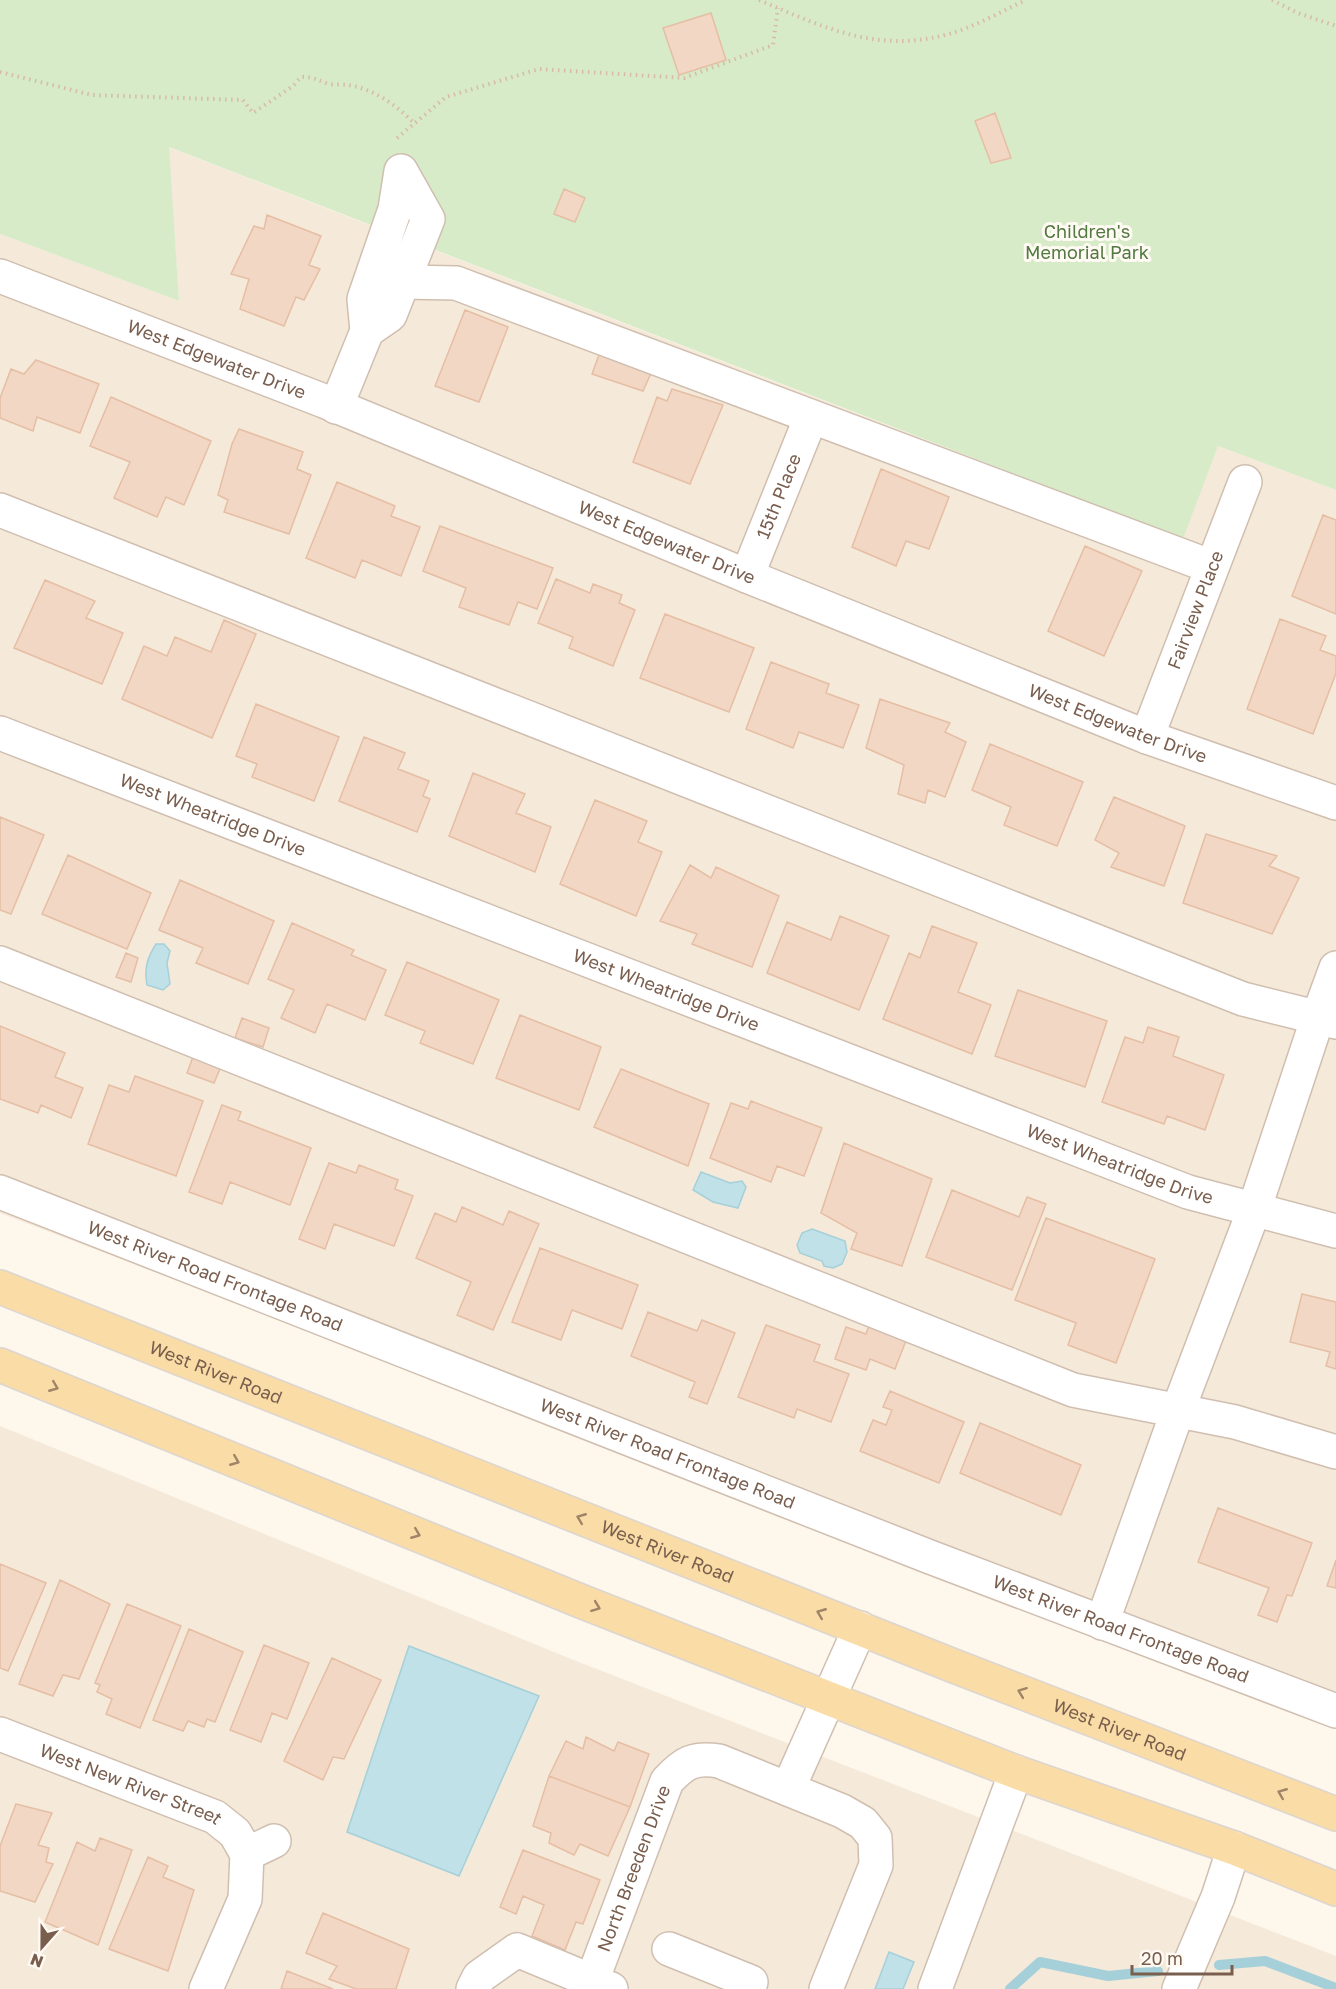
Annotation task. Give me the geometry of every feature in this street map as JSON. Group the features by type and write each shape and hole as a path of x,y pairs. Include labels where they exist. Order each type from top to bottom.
{"main road":[{"name":"West River Road","path":"0,1287 1336,1814"},
{"path":"0,1365 561,1593 1016,1772 1234,1848 1336,1889"}],"street":[{"path":"336,407 367,331 364,299 395,209 401,171 428,219 390,315 367,331"},
{"name":"West Edgewater Drive","path":"0,276 336,407 1147,737 1336,803"},
{"path":"403,282 456,283 1212,567"},
{"name":"15th Place","path":"747,576 811,417"},
{"name":"Fairview Place","path":"1147,737 1245,482"},
{"path":"0,510 1243,999 1327,1019"},
{"name":"West Wheatridge Drive","path":"0,733 1188,1192 1336,1231"},
{"path":"0,963 1073,1390 1235,1422 1336,1452"},
{"path":"1102,1623 1178,1410 1327,1019 1336,968"},
{"name":"West River Road Frontage Road","path":"0,1192 930,1557 1336,1711"},
{"path":"788,1789 860,1628"},
{"name":"West New River Street","path":"0,1734 215,1817 260,1847 244,1899 206,1989"},
{"name":"North Breeden Drive","path":"601,1985 667,1781 682,1765 706,1759 719,1761 842,1811 863,1823 875,1838 876,1865 826,1989"},
{"path":"935,1989 1016,1772"},
{"path":"1179,1989 1218,1897 1234,1848"},
{"path":"669,1949 708,1978 751,1982"},
{"path":"473,1989 479,1977 517,1950 601,1985"}],"path":[{"path":"759,0 841,33 880,42 946,35 1026,0"},
{"path":"1272,0 1298,13 1336,26"},
{"path":"393,142 446,97 540,69 684,78 773,45 778,8"},
{"path":"0,72 92,95 243,100 253,113 293,86 302,77 309,76 384,98 399,108 414,123"}],"shaded area":[{"path":"168,147 1182,539 1218,446 1336,490 1336,1722 0,1213 0,234 179,301"},
{"path":"0,1426 571,1659 1336,1956 1336,1989 0,1989"}],"green space":[{"name":"Children's Memorial Park","path":"0,0 1336,0 1336,490 1218,446 1183,539 169,147 179,301 0,234"}],"water":[{"path":"156,944 164,944 170,951 167,963 170,984 163,990 147,985 147,964"},
{"path":"701,1172 730,1183 742,1181 746,1187 738,1208 713,1202 693,1190"},
{"path":"812,1229 845,1241 847,1252 842,1264 833,1268 824,1266 822,1261 800,1253 797,1245 802,1233"},
{"path":"409,1646 539,1696 459,1876 347,1832"},
{"path":"889,1952 914,1962 903,1989 875,1989"}],"building":[{"path":"711,13 726,60 679,75 663,28"},
{"path":"995,113 1011,158 991,163 975,121"},
{"path":"564,189 585,198 575,222 554,214"},
{"path":"267,215 321,236 309,265 320,269 304,300 296,297 284,326 240,309 249,279 231,274 254,226 264,229"},
{"path":"465,310 508,327 479,402 435,386"},
{"path":"600,352 652,371 643,391 592,374"},
{"path":"36,360 99,384 80,433 37,417 33,431 0,418 0,398 11,369 24,374"},
{"path":"672,389 723,405 690,484 633,462 657,397 667,401"},
{"path":"111,397 211,441 184,505 166,497 157,517 114,498 130,462 90,446"},
{"path":"239,429 303,452 297,469 311,475 289,534 224,512 228,500 218,495 232,444"},
{"path":"881,469 949,497 929,549 906,541 896,566 852,547"},
{"path":"337,482 395,506 391,516 420,527 401,576 362,560 355,578 306,558"},
{"path":"1323,515 1336,520 1336,614 1292,596"},
{"path":"440,526 553,568 537,609 518,602 509,625 459,607 466,588 423,571"},
{"path":"1085,546 1142,571 1104,656 1048,631"},
{"path":"556,579 590,593 593,584 622,595 619,603 635,610 613,666 569,648 573,637 538,623"},
{"path":"45,580 95,601 86,618 123,633 102,684 14,648"},
{"path":"665,614 754,648 729,712 640,678"},
{"path":"1280,619 1326,636 1320,650 1336,656 1336,673 1313,734 1247,709"},
{"path":"224,620 256,634 212,738 122,699 144,646 167,656 175,637 211,652"},
{"path":"771,662 829,684 826,693 859,705 843,748 799,732 793,748 746,729"},
{"path":"880,699 950,723 945,732 966,742 945,797 928,790 925,803 898,794 904,765 866,748"},
{"path":"256,704 339,737 314,801 252,777 257,764 236,756"},
{"path":"364,737 405,753 398,769 429,781 423,796 430,799 417,832 339,801"},
{"path":"990,744 1083,782 1057,846 1004,825 1011,807 972,790"},
{"path":"473,773 525,794 516,813 551,827 535,872 449,836"},
{"path":"1114,797 1185,826 1164,886 1111,867 1119,853 1095,840"},
{"path":"595,800 647,821 638,842 662,852 636,916 560,884"},
{"path":"0,817 44,835 11,914 0,910"},
{"path":"1206,834 1277,856 1269,866 1299,878 1272,934 1183,903"},
{"path":"68,855 151,893 127,949 42,914"},
{"path":"690,865 711,878 716,867 779,896 752,967 692,944 697,934 660,921"},
{"path":"180,880 274,921 248,984 196,963 203,948 159,930"},
{"path":"840,916 889,936 859,1010 767,973 787,922 831,940"},
{"path":"292,923 354,950 351,955 386,970 365,1020 327,1004 315,1033 281,1018 294,990 268,979"},
{"path":"932,926 977,943 958,992 991,1005 972,1054 883,1019 909,953 920,958"},
{"path":"126,953 138,958 131,982 116,977"},
{"path":"407,962 499,1000 473,1064 420,1043 425,1031 385,1015"},
{"path":"1018,990 1107,1021 1085,1087 995,1056"},
{"path":"520,1015 601,1047 579,1110 496,1078"},
{"path":"242,1018 269,1028 263,1047 235,1038"},
{"path":"0,1026 65,1053 55,1077 83,1088 71,1118 41,1105 38,1113 0,1099"},
{"path":"1148,1027 1179,1037 1173,1056 1224,1075 1205,1130 1167,1116 1164,1124 1102,1102 1125,1037 1143,1043"},
{"path":"194,1054 222,1064 214,1083 187,1073"},
{"path":"621,1069 709,1104 688,1166 594,1127"},
{"path":"135,1076 203,1101 176,1176 88,1144 109,1085 129,1092"},
{"path":"751,1101 822,1128 804,1176 777,1166 771,1182 710,1158 731,1103 748,1109"},
{"path":"222,1105 241,1112 238,1120 311,1148 290,1205 230,1182 222,1204 189,1192"},
{"path":"844,1143 932,1179 902,1266 851,1249 857,1233 821,1213"},
{"path":"329,1163 356,1173 359,1165 398,1180 395,1189 413,1196 394,1246 334,1224 325,1249 299,1239"},
{"path":"952,1190 1019,1217 1027,1197 1046,1204 1012,1290 926,1257"},
{"path":"462,1207 503,1225 509,1211 539,1224 493,1330 457,1315 471,1282 416,1258 435,1213 456,1222"},
{"path":"1046,1218 1155,1259 1116,1363 1068,1345 1076,1323 1015,1300"},
{"path":"540,1248 638,1285 622,1329 572,1310 561,1340 512,1322"},
{"path":"1302,1294 1336,1302 1336,1369 1326,1366 1330,1352 1290,1342"},
{"path":"648,1312 697,1331 702,1320 735,1333 707,1404 689,1397 695,1382 631,1356"},
{"path":"870,1323 907,1338 895,1369 870,1359 866,1370 835,1359 846,1327 866,1334"},
{"path":"766,1325 820,1345 814,1361 849,1374 831,1422 797,1409 794,1418 738,1397"},
{"path":"890,1391 964,1422 939,1483 860,1451 873,1420 886,1425 892,1410 883,1407"},
{"path":"980,1423 1081,1465 1061,1515 960,1473"},
{"path":"1218,1508 1312,1543 1292,1596 1287,1595 1277,1622 1258,1615 1269,1588 1198,1562"},
{"path":"1336,1560 1336,1588 1327,1586"},
{"path":"0,1564 46,1583 8,1671 0,1668"},
{"path":"60,1580 110,1604 79,1679 63,1675 53,1696 19,1684"},
{"path":"127,1604 181,1626 140,1728 106,1714 112,1699 97,1692 100,1685 95,1683"},
{"path":"189,1629 243,1652 215,1722 207,1719 204,1727 188,1721 183,1731 153,1720"},
{"path":"264,1645 309,1663 287,1719 272,1713 261,1742 230,1730"},
{"path":"332,1658 381,1680 344,1759 333,1757 323,1780 284,1761"},
{"path":"586,1737 614,1751 618,1742 649,1754 630,1807 549,1776 566,1741 583,1749"},
{"path":"549,1776 630,1807 608,1856 580,1844 574,1855 549,1843 551,1833 533,1826"},
{"path":"16,1804 52,1813 38,1845 49,1848 46,1862 53,1864 35,1902 0,1891 0,1846"},
{"path":"100,1838 132,1850 98,1945 45,1922 77,1842 95,1851"},
{"path":"523,1850 600,1880 583,1924 576,1922 565,1950 532,1936 544,1905 523,1896 516,1914 500,1907"},
{"path":"148,1857 168,1866 163,1877 194,1890 168,1971 109,1949"},
{"path":"323,1913 409,1949 396,1989 356,1989 329,1979 337,1966 306,1953"},
{"path":"287,1971 333,1989 281,1989"}],"waterway":[{"path":"1219,1965 1265,1961 1336,1988"},
{"path":"1010,1989 1040,1962 1108,1976 1158,1971"}]}
